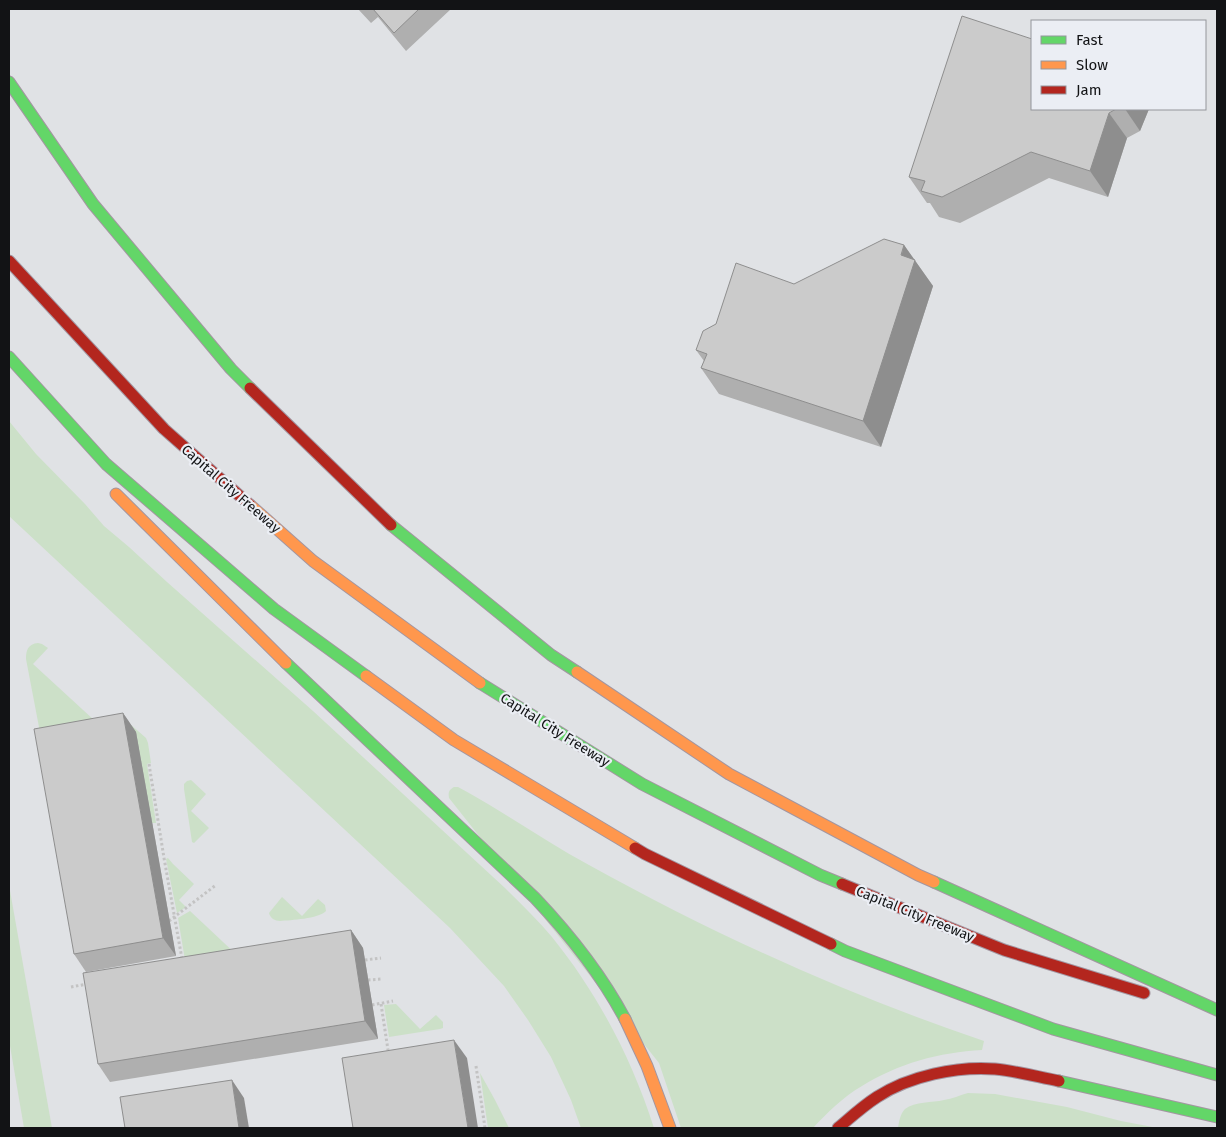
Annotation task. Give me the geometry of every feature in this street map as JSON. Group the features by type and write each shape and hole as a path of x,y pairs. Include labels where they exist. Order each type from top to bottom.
{"highway":[{"path":"9,82 93,204 231,369 384,519 551,655 729,774 910,871 1217,1010"},
{"name":"Capital City Freeway","path":"9,261 164,429 313,561 473,679 642,784 820,875 1004,950 1152,995"},
{"path":"9,357 106,464 274,609 454,740 645,854 845,951 1053,1029 1217,1075"},
{"path":"9,364 48,416"},
{"path":"110,488 289,667 547,909 596,970 618,1007 638,1044 670,1128"},
{"path":"1171,1001 1217,1015"},
{"path":"838,1128 882,1094 914,1080 968,1069 994,1069 1021,1073 1217,1117"}],"path":[{"path":"149,764 183,960"},
{"path":"170,921 216,885"},
{"path":"365,960 381,958"},
{"path":"368,980 382,979"},
{"path":"71,987 89,984"},
{"path":"372,1005 394,1001"},
{"path":"381,1004 388,1050"},
{"path":"376,1026 384,1025"},
{"path":"476,1066 485,1128"},
{"path":"471,1087 478,1085"}],"green space":[{"path":"9,421 36,454 104,526 313,711 505,888 541,924 569,959 599,1004 624,1052 654,1128 581,1128 571,1100 551,1057 528,1020 504,986 450,928 9,516"},
{"path":"38,643 48,648 33,664 107,732 122,717 146,738 151,763 147,764 156,823 152,823 43,748 26,659 28,648"},
{"path":"191,780 206,794 191,811 209,828 194,843 192,842 184,789 184,784"},
{"path":"454,787 458,787 484,802 574,857 685,916 832,984 984,1041 982,1050 935,1056 890,1071 848,1095 813,1128 681,1128 659,1063 449,798 449,791"},
{"path":"168,858 194,884 179,900 186,907 177,913 166,859"},
{"path":"9,885 52,1128 24,1128 9,1040"},
{"path":"282,897 302,916 318,899 325,905 326,911 317,916 276,920 269,913"},
{"path":"190,911 239,957 186,966 178,918"},
{"path":"396,1004 420,1029 436,1015 443,1022 443,1028 389,1037 384,1005"},
{"path":"480,1073 495,1100 509,1128 488,1128"},
{"path":"968,1093 995,1094 1067,1107 1158,1128 898,1128 902,1113 909,1106"}],"building":[{"path":"373,9 419,9 394,33"},
{"path":"962,16 1031,39 1031,110 1114,110 1109,113 1090,171 1031,152 942,197 921,191 925,181 909,177"},
{"path":"884,239 904,245 901,255 915,260 863,421 701,368 707,354 696,350 703,331 716,324 736,263 794,284"},
{"path":"123,713 163,938 74,954 34,729"},
{"path":"351,930 365,1021 98,1064 83,973"},
{"path":"454,1040 468,1128 353,1128 342,1058"},
{"path":"232,1080 239,1128 125,1128 120,1097"}],"traffic: fast":[{"path":"9,82 93,204 231,369 250,388"},
{"path":"9,357 106,464 274,609 366,676"},
{"path":"391,525 551,655 577,672"},
{"path":"286,663 535,898 584,956 606,986 625,1019"},
{"path":"480,683 642,784 820,875 842,884"},
{"path":"934,882 1217,1010"},
{"path":"831,944 845,951 1053,1029 1217,1075"},
{"path":"1059,1081 1217,1117"}],"traffic: slow":[{"path":"116,494 286,663"},
{"path":"250,505 313,561 480,683"},
{"path":"577,672 729,774 934,882"},
{"path":"366,676 454,740 635,848"},
{"path":"625,1019 647,1066 670,1128"}],"traffic: jam":[{"path":"9,261 164,429 250,505"},
{"path":"250,388 391,525"},
{"path":"635,848 831,944"},
{"path":"842,884 1004,950 1144,993"},
{"path":"838,1128 877,1097 904,1083 934,1074 980,1068 1059,1081"}]}
